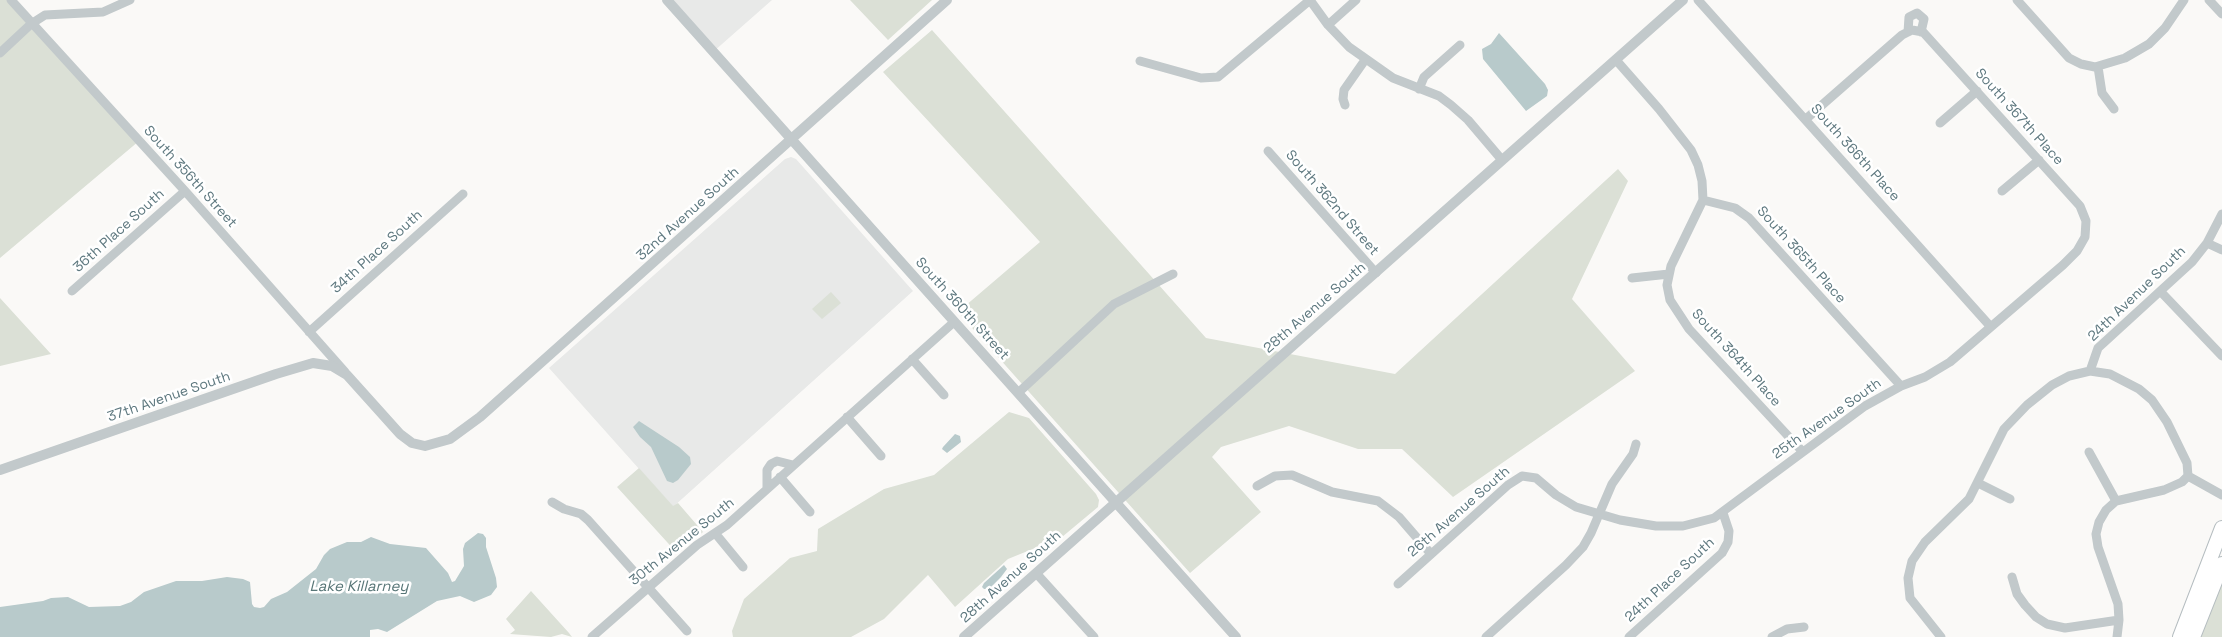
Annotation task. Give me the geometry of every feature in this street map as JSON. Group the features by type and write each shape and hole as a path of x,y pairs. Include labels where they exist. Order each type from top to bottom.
{"main road":[{"path":"2180,637 2222,528"},
{"path":"2193,637 2222,564"}],"street":[{"name":"South 356th Street","path":"11,0 185,191 347,375"},
{"path":"0,52 31,24 46,15 104,12 130,0"},
{"name":"South 360th Street","path":"667,0 1236,637"},
{"name":"32nd Avenue South","path":"347,375 406,439 425,446 442,442 458,434 480,417 947,0"},
{"path":"1140,61 1201,78 1218,77 1310,0 1349,47 1393,78 1438,96 1460,112 1502,160"},
{"path":"1328,24 1356,0"},
{"name":"28th Avenue South","path":"964,637 1683,0"},
{"name":"South 366th Place","path":"1698,0 1990,326"},
{"path":"2017,0 2069,58 2082,64 2098,67 2125,58 2149,44 2166,28 2184,0"},
{"path":"2209,0 2222,14"},
{"name":"South 367th Place","path":"1806,119 1894,42 1914,31 1929,37 2080,206 2086,221 2085,237"},
{"path":"1419,89 1424,77 1460,45"},
{"path":"1345,105 1343,99 1344,90 1365,60"},
{"path":"1616,60 1660,109 1691,150 1700,173 1703,200 1679,247 1668,274 1632,278"},
{"path":"2098,67 2102,93 2114,109"},
{"path":"1940,124 1977,92"},
{"name":"South 362nd Street","path":"1268,151 1376,273"},
{"path":"2002,191 2039,160"},
{"name":"36th Place South","path":"72,291 185,191"},
{"name":"34th Place South","path":"309,332 463,194"},
{"name":"South 365th Place","path":"1703,200 1735,208 1750,218 1901,386"},
{"name":"24th Avenue South","path":"2090,371 2095,353 2101,344 2188,267 2208,243 2222,214"},
{"name":"25th Avenue South","path":"1540,482 1565,501 1599,515 1640,524 1674,526 1705,522 1723,513 1802,451 1865,406 1901,386 1936,372 1950,362 2072,256 2085,237"},
{"path":"2208,243 2222,250"},
{"path":"1018,392 1114,304 1173,274"},
{"name":"South 364th Place","path":"1668,274 1667,285 1670,300 1682,321 1802,451"},
{"path":"2161,292 2222,356"},
{"name":"30th Avenue South","path":"592,637 697,544 727,525 954,322"},
{"path":"912,359 944,395"},
{"name":"37th Avenue South","path":"0,470 300,366 324,364 338,369 347,375"},
{"path":"1941,637 1914,606 1908,591 1909,570 1917,551 1966,503 1978,483 1999,438 2016,416 2056,382 2090,371 2110,374 2131,384 2152,400 2167,422 2188,467 2188,476 2182,482 2164,490 2116,501 2102,516 2096,534 2100,554 2118,604 2117,637"},
{"path":"847,417 881,456"},
{"path":"1486,637 1572,560 1586,543 1612,484 1633,454 1636,444"},
{"path":"2090,452 2116,501"},
{"path":"767,489 767,470 771,464 777,461 793,465"},
{"path":"1257,486 1275,476 1292,475 1332,492 1378,501 1399,517 1431,554"},
{"name":"26th Avenue South","path":"1398,584 1515,479 1529,475 1540,482"},
{"path":"2188,476 2222,495"},
{"path":"780,477 810,512"},
{"path":"1978,483 2010,499"},
{"path":"552,502 564,509 581,514 588,520 687,632"},
{"name":"24th Place South","path":"1629,637 1722,553 1728,542 1729,531 1723,513"},
{"path":"715,533 743,567"},
{"path":"1036,573 1094,637"},
{"path":"2012,576 2018,594 2025,605 2036,617 2047,624 2065,628 2119,620"},
{"path":"1772,637 1786,629 1804,627"}],"shaded area":[{"path":"0,0 14,0 139,141 0,258"},
{"path":"667,0 772,0 713,52"},
{"path":"850,0 932,0 888,40"},
{"path":"932,30 1206,338 1395,374 1618,169 1628,181 1572,299 1635,371 1453,497 1402,449 1358,449 1289,426 1221,447 1212,457 1261,512 1190,573 958,312 1040,242 883,72"},
{"path":"791,157 796,159 913,291 673,507 549,368 785,159"},
{"path":"831,292 841,303 822,319 812,309"},
{"path":"0,298 51,354 0,366"},
{"path":"1009,412 1029,418 1096,494 1099,500 1098,507 1062,537 1008,559 955,607 928,575 884,619 851,637 733,637 732,631 744,599 790,558 817,551 818,529 884,489 934,475"},
{"path":"639,468 673,506 678,503 703,532 677,553 617,487"},
{"path":"2222,566 2222,637 2195,637"},
{"path":"531,591 572,637 562,634 551,637 510,634 515,630 506,619"}],"water":[{"path":"1499,33 1545,84 1548,90 1547,96 1526,111 1483,59 1482,49 1491,44"},
{"path":"639,421 679,447 690,457 691,464 678,480 673,483 667,481 651,447 633,427"},
{"path":"955,434 960,436 961,442 947,453 942,449"},
{"name":"Lake Killarney","path":"478,533 483,534 486,538 486,547 496,578 497,587 491,595 474,602 460,596 437,601 387,632 378,629 370,630 370,637 0,637 0,607 68,597 89,607 120,606 131,602 144,592 176,581 202,581 227,577 243,579 250,582 252,604 254,607 264,607 271,599 287,592 316,569 330,549 347,542 361,542 371,537 390,544 426,548 448,573 452,582 455,581 464,566 463,549 465,543"},
{"path":"1004,565 1007,569 1001,577 989,589 984,589 982,587 984,583"}]}
